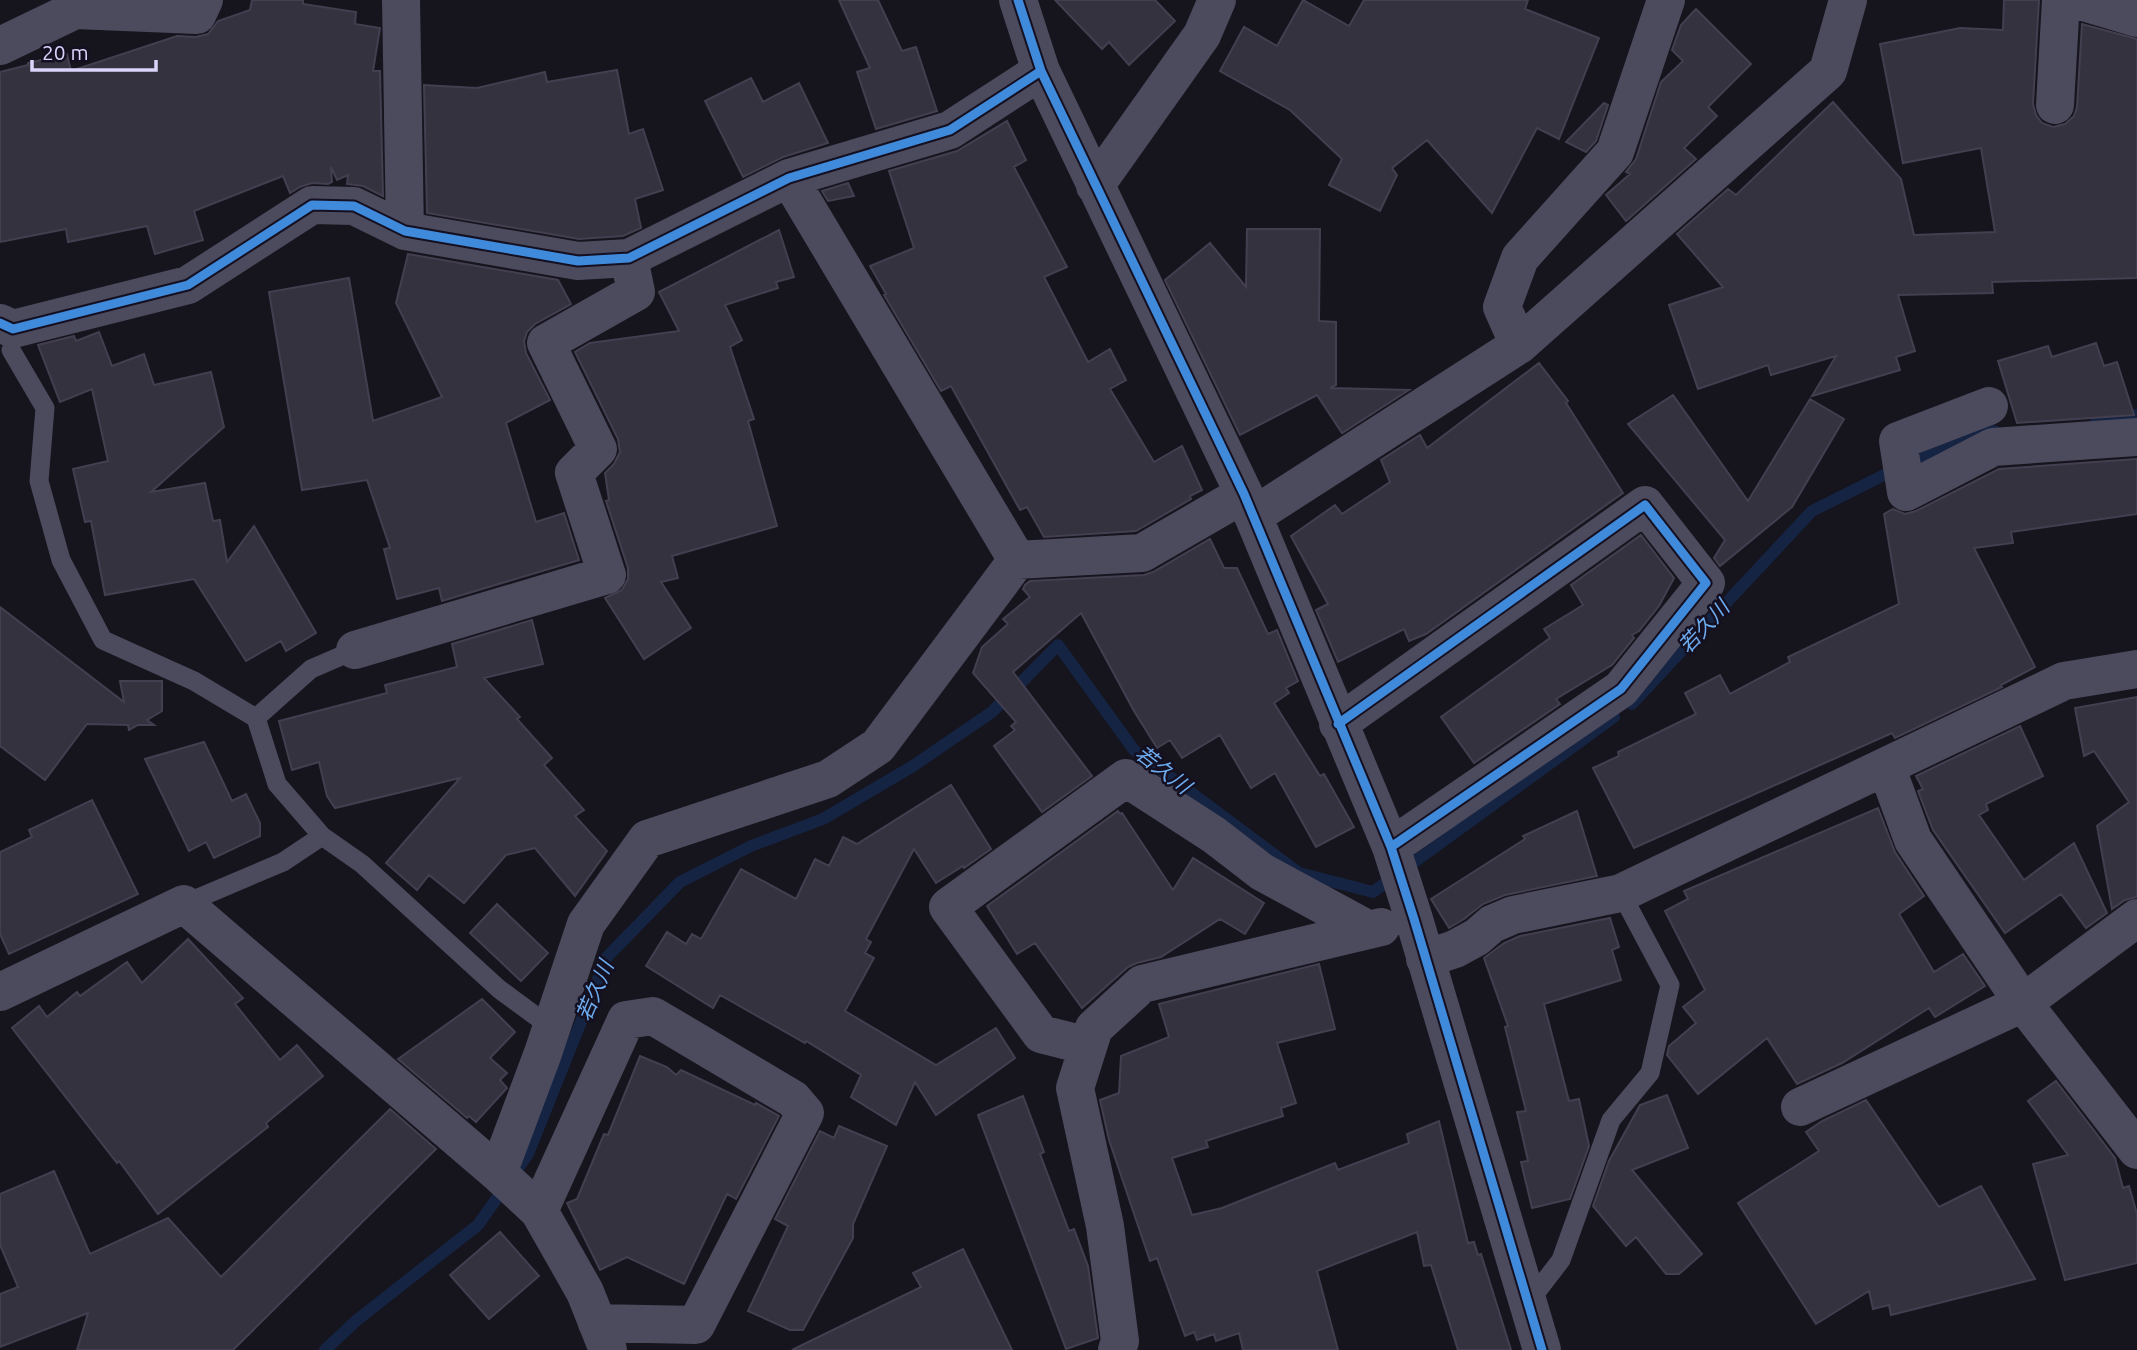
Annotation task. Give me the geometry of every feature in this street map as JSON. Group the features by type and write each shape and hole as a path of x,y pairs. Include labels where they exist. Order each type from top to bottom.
{"street":[{"path":"0,46 75,10 197,15 204,0"},
{"path":"401,0 405,231"},
{"path":"1018,0 1041,71 1248,505 1392,853 1542,1350"},
{"path":"1095,186 1202,35 1217,0"},
{"path":"1519,345 1502,307 1520,258 1615,152 1666,0"},
{"path":"2055,105 2062,0"},
{"path":"2077,0 2137,18"},
{"path":"1017,560 1142,553 1248,505 1519,345 1828,71 1853,2"},
{"path":"6,340 188,285 312,205 354,206 405,231 579,261 629,258 789,178 950,130 1041,71"},
{"path":"789,178 1017,560"},
{"path":"355,650 607,575 574,473 598,449 546,343 636,292 629,258"},
{"path":"1989,406 1898,442 1906,492 1993,447 2137,437"},
{"path":"1338,724 1645,505 1706,583 1620,689 1392,853"},
{"path":"498,1173 552,1028 586,924 647,839 828,779 878,746 1017,560"},
{"path":"1425,959 1455,949 1477,937 1492,923 1513,915 1621,893 2064,681 2137,669"},
{"path":"1886,766 1913,840 2023,1003 2137,1150"},
{"path":"1088,1046 1041,1034 948,907 1126,778 1214,835 1262,872 1369,930"},
{"path":"0,992 184,904 539,1211 585,1292 603,1336 696,1325 805,1113 793,1099 653,1016 626,1020 539,1211"},
{"path":"1117,1350 1121,1341 1105,1226 1075,1088 1094,1028 1142,984 1369,930 1411,909"},
{"path":"1800,1107 2023,1003 2137,918"}],"lane":[{"path":"6,340 45,408 39,481 61,560 103,639 194,681 256,718 276,784 323,836 362,864 499,989 552,1028"},
{"path":"256,718 311,669 355,650"},
{"path":"184,904 283,862 323,836"},
{"path":"1528,1303 1561,1260 1611,1120 1650,1073 1656,1048 1670,985 1621,893"}],"building":[{"path":"252,0 303,0 303,4 356,12 355,24 380,28 373,71 380,71 383,196 363,186 347,184 348,175 337,180 331,167 332,182 328,184 312,183 290,193 283,176 194,211 203,240 155,254 147,226 68,242 66,229 0,242 0,72 67,54 71,71 177,36 196,37 208,34 218,21 250,10"},
{"path":"839,0 878,0 902,51 916,47 937,111 876,129 857,72 870,68"},
{"path":"1055,0 1155,0 1175,21 1129,65 1109,42 1102,49"},
{"path":"1303,0 1349,26 1364,0 1528,0 1525,9 1599,38 1559,139 1537,128 1492,213 1427,140 1392,168 1397,175 1380,211 1329,185 1342,159 1290,110 1220,71 1244,27 1277,46"},
{"path":"2004,0 2039,0 2033,104 2042,123 2053,127 2065,124 2074,116 2077,107 2082,24 2137,39 2137,278 1992,282 1993,293 1898,295 1915,351 1896,357 1900,370 1812,396 1836,356 1771,375 1768,365 1698,389 1669,305 1723,287 1677,234 1728,189 1736,195 1833,102 1901,179 1914,235 1995,232 1981,148 1903,163 1880,44 1960,28 2003,30"},
{"path":"1696,9 1751,64 1708,107 1717,116 1684,148 1696,159 1626,221 1606,195 1630,174 1626,172 1636,159 1661,82 1683,61 1672,50 1681,25"},
{"path":"617,70 629,134 643,129 663,190 635,199 641,228 623,236 579,239 427,213 424,85 477,88 545,72 547,82"},
{"path":"751,78 763,102 799,83 828,143 783,157 743,177 705,101"},
{"path":"1604,103 1608,105 1596,141 1586,152 1566,142"},
{"path":"1007,121 1026,160 1014,167 1067,267 1044,277 1088,362 1110,349 1126,380 1110,389 1154,462 1182,446 1202,490 1136,531 1044,537 1027,507 1020,510 951,386 941,391 884,295 886,294 870,266 914,248 889,171 957,151"},
{"path":"848,183 854,196 828,201 822,191"},
{"path":"1247,229 1320,229 1319,321 1336,322 1336,385 1330,388 1409,390 1342,433 1317,395 1240,435 1165,280 1210,243 1246,287"},
{"path":"779,230 794,277 776,282 778,288 725,305 742,340 730,347 754,419 748,421 777,526 672,556 678,578 661,582 691,628 644,659 605,598 622,590 628,579 628,568 606,501 609,500 605,473 620,452 618,439 575,352 590,343 679,331 659,292"},
{"path":"408,254 558,280 571,304 535,324 527,332 524,341 526,353 550,400 506,423 536,522 564,513 579,560 442,601 439,588 397,599 384,549 390,548 367,480 302,490 269,292 349,278 373,421 442,397 396,303"},
{"path":"99,332 112,366 144,354 154,385 211,372 224,427 151,492 205,483 213,521 220,520 227,562 254,526 316,633 286,651 281,641 246,661 194,579 105,595 91,521 85,522 73,469 108,461 92,389 60,402 38,345 74,336 76,341"},
{"path":"2096,343 2104,366 2117,362 2134,415 2017,423 1998,361 2048,346 2052,357"},
{"path":"1539,363 1568,401 1566,403 1623,493 1426,634 1409,641 1404,629 1338,662 1316,610 1328,604 1291,536 1335,505 1342,514 1390,482 1381,460 1420,435 1427,448"},
{"path":"1673,395 1748,501 1810,399 1844,419 1792,507 1720,566 1714,558 1725,540 1628,424"},
{"path":"2137,459 2137,514 2011,532 2013,543 1974,548 2035,667 2001,685 2002,687 1895,738 1892,733 1634,848 1593,768 1619,756 1618,752 1696,714 1685,693 1720,675 1730,694 1790,662 1788,657 1899,604 1884,514 1893,509 1905,514 1916,511 1999,469"},
{"path":"1641,535 1674,578 1659,606 1639,631 1632,635 1634,638 1612,665 1556,699 1560,704 1474,763 1441,717 1550,638 1544,629 1583,605 1571,585"},
{"path":"1210,539 1224,568 1237,568 1268,634 1277,630 1298,681 1286,688 1289,693 1274,703 1320,776 1324,774 1354,827 1316,847 1275,773 1251,788 1220,735 1182,758 1170,740 1157,748 1081,613 1013,672 1092,776 1042,812 994,746 1015,730 1011,726 1016,722 973,673 982,647 1008,624 1003,619 1030,597 1023,589 1025,585 1030,581 1144,575"},
{"path":"0,607 124,702 120,681 162,681 162,711 147,720 154,725 138,725 129,730 128,725 87,724 45,780 0,746"},
{"path":"532,620 543,664 484,678 520,717 517,719 552,758 544,765 584,810 575,816 607,851 575,896 535,848 506,855 464,903 429,875 417,890 386,863 460,778 335,808 327,796 319,762 292,770 279,721 387,693 385,685 457,667 452,644"},
{"path":"2137,697 2137,897 2125,900 2112,909 2097,826 2129,802 2094,751 2084,756 2075,708"},
{"path":"2020,726 2043,776 1986,804 1988,810 1979,815 2024,880 2074,843 2107,913 2086,928 2061,894 2005,933 1933,830 1918,791 1923,789 1916,776"},
{"path":"204,742 232,801 246,794 260,823 260,836 214,858 206,842 189,851 145,759"},
{"path":"951,785 991,849 936,883 914,849 866,939 871,942 865,953 874,958 845,1011 936,1065 996,1028 1015,1058 936,1115 915,1082 896,1125 851,1097 861,1075 806,1041 805,1043 720,995 713,1008 646,966 667,932 686,944 692,934 701,939 741,869 796,899 815,859 829,866 843,837 857,844"},
{"path":"92,800 138,894 9,954 0,934 0,852 32,837 29,830"},
{"path":"1878,808 1895,852 1924,896 1899,914 1934,972 1963,954 1985,986 1935,1017 1929,1008 1842,1063 1797,1084 1767,1038 1698,1094 1667,1055 1669,1046 1696,1023 1683,1007 1705,990 1665,911 1688,899 1684,891"},
{"path":"1118,811 1122,813 1173,890 1193,858 1264,903 1245,934 1220,919 1161,957 1128,967 1082,1008 1035,943 1017,954 987,906"},
{"path":"1577,811 1597,876 1505,895 1483,904 1449,928 1431,899 1525,839 1523,836"},
{"path":"497,904 548,953 521,981 470,933"},
{"path":"1610,918 1619,947 1612,950 1621,980 1544,1004 1569,1101 1579,1099 1589,1146 1570,1199 1532,1208 1521,1162 1528,1161 1517,1112 1526,1111 1505,1027 1508,1026 1484,958 1504,943 1520,936"},
{"path":"188,939 243,998 235,1004 280,1060 297,1045 323,1076 266,1123 268,1127 158,1214 12,1028 39,1006 47,1017 77,992 80,996 127,962 142,983"},
{"path":"1319,964 1335,1029 1277,1043 1296,1103 1281,1108 1283,1116 1206,1141 1208,1147 1172,1158 1192,1215 1222,1208 1335,1163 1338,1170 1409,1143 1407,1134 1439,1121 1468,1243 1474,1242 1478,1255 1481,1254 1511,1350 1458,1350 1431,1265 1424,1266 1417,1232 1317,1271 1338,1350 1243,1350 1239,1333 1216,1341 1214,1334 1197,1340 1194,1332 1185,1336 1157,1258 1150,1261 1109,1140 1100,1100 1119,1093 1121,1056 1169,1037 1159,1004"},
{"path":"482,999 515,1032 490,1058 507,1073 500,1080 507,1088 476,1122 469,1116 467,1118 398,1059"},
{"path":"640,1056 667,1067 676,1075 681,1070 779,1116 736,1199 727,1194 684,1284 627,1257 600,1270 567,1203 577,1199 604,1134 608,1135"},
{"path":"2056,1081 2115,1158 2123,1188 2129,1186 2137,1214 2137,1263 2065,1280 2033,1164 2068,1155 2028,1101"},
{"path":"1667,1095 1688,1148 1632,1170 1702,1254 1679,1274 1666,1274 1636,1237 1626,1246 1593,1206 1609,1161 1640,1105"},
{"path":"1023,1096 1044,1152 1040,1154 1069,1231 1074,1229 1088,1266 1098,1338 1066,1349 978,1115"},
{"path":"1866,1100 1939,1207 1981,1186 2035,1279 1891,1315 1889,1305 1873,1309 1869,1291 1816,1324 1738,1203 1819,1151 1806,1132 1822,1121"},
{"path":"390,1109 436,1149 233,1350 77,1350 88,1313 0,1347 0,1294 18,1287 0,1245 0,1194 54,1171 90,1254 168,1218 221,1277"},
{"path":"839,1126 887,1146 853,1224 853,1238 803,1330 790,1330 748,1311 788,1226 775,1219 820,1131 834,1138"},
{"path":"500,1232 539,1276 489,1319 450,1275"},
{"path":"963,1249 1012,1350 792,1350 921,1287 913,1273"}],"waterway":[{"name":"若久川","path":"2096,421 2137,415"},
{"name":"若久川","path":"1632,704 1812,511 1968,433 1994,431"},
{"name":"若久川","path":"325,1350 357,1320 478,1225 528,1154 607,957 680,882 751,846 823,819 913,766 992,712 1058,645 1134,750 1299,873 1373,892 1614,717"}],"cycle path":[{"path":"1018,0 1041,71 1244,494 1391,847 1542,1350"},
{"path":"0,323 13,329 188,285 312,205 354,206 405,231 578,261 629,258 789,178 950,130 1041,71"},
{"path":"1338,724 1645,505 1706,583 1621,689 1391,847"}]}
